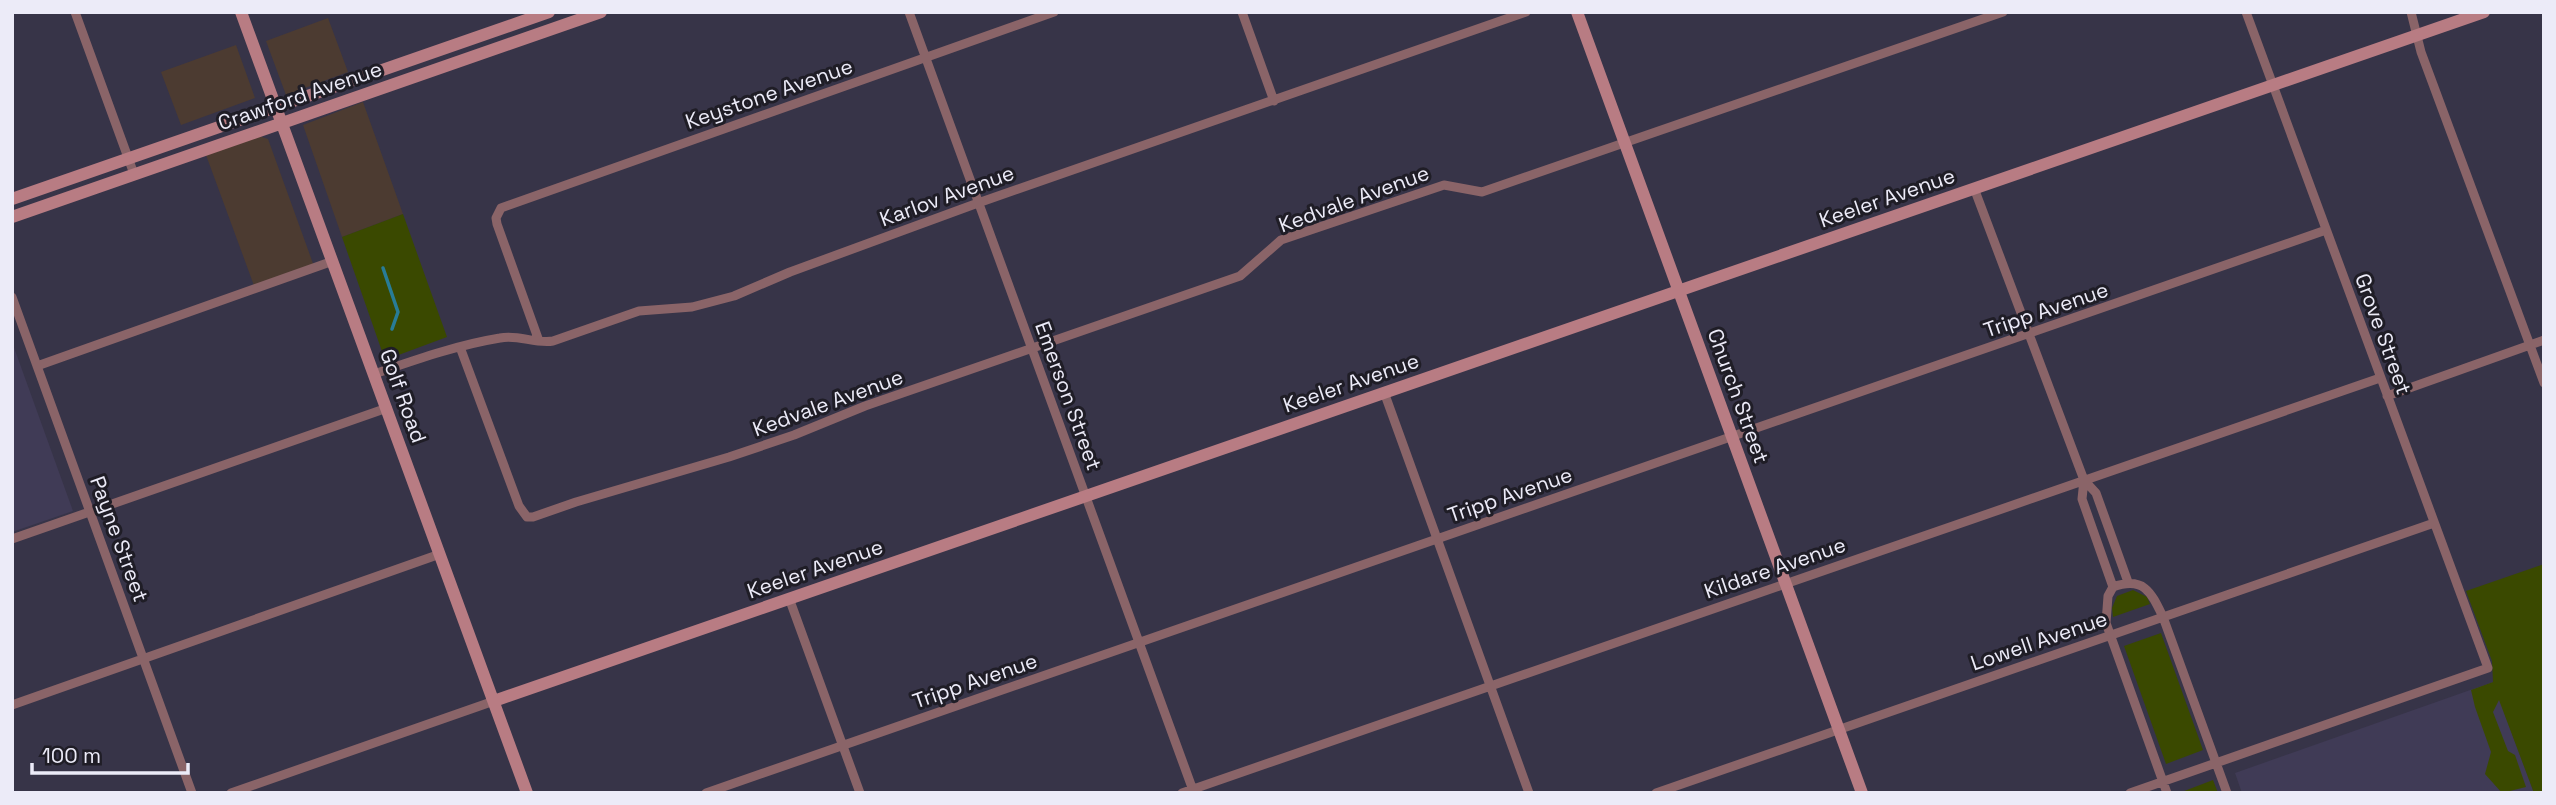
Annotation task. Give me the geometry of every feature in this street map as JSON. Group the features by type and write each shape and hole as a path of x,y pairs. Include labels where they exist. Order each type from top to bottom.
{"street":[{"path":"75,12 134,174"},
{"name":"Golf Road","path":"241,12 527,793"},
{"name":"Crawford Avenue","path":"12,199 548,12"},
{"name":"Crawford Avenue","path":"12,217 576,16 601,12"},
{"name":"Emerson Street","path":"909,12 1194,791"},
{"name":"Keystone Avenue","path":"540,341 496,218 498,212 511,203 1054,12"},
{"path":"1241,12 1274,101"},
{"name":"Karlov Avenue","path":"374,374 460,347 514,336 553,341 639,312 692,307 718,301 978,203 1526,12"},
{"name":"Church Street","path":"1577,12 1862,793"},
{"name":"Kedvale Avenue","path":"460,347 519,506 527,517 533,517 803,432 865,406 1240,276 1282,240 1444,185 1482,192 2003,12"},
{"name":"Grove Street","path":"2215,763 2487,668 2246,12"},
{"path":"2411,12 2421,52 2544,383"},
{"name":"Keeler Avenue","path":"231,793 1678,289 2484,12"},
{"path":"1974,188 2084,480 2096,493 2127,582"},
{"name":"Tripp Avenue","path":"706,793 2326,230"},
{"path":"37,366 333,261"},
{"name":"Payne Street","path":"12,296 192,793"},
{"path":"2387,396 2544,341"},
{"name":"Kildare Avenue","path":"1182,793 2380,377"},
{"path":"1384,392 1529,793"},
{"path":"12,539 387,408"},
{"path":"2084,480 2082,499 2113,587"},
{"name":"Lowell Avenue","path":"1656,793 2434,523"},
{"path":"12,705 440,554"},
{"path":"2167,793 2110,635 2105,609 2113,587 2127,582 2139,584 2149,591 2163,617 2227,793"},
{"path":"789,598 860,793"},
{"path":"2130,793 2215,763"}],"shaded area":[{"path":"328,18 348,72 286,95 266,41"},
{"path":"236,45 255,98 181,125 161,72"},
{"path":"363,102 403,214 342,237 303,125"},
{"path":"259,136 268,139 315,269 256,291 206,155"},
{"path":"12,342 73,511 12,532"},
{"path":"2493,682 2534,793 2242,793 2235,773"}],"green space":[{"path":"403,214 447,337 385,360 342,237"},
{"path":"2544,564 2544,793 2534,793 2499,700 2493,712 2508,751 2515,755 2526,787 2502,793 2485,774 2491,752 2471,690 2493,682 2492,661 2466,591"},
{"path":"2133,590 2147,597 2150,604 2113,617 2112,608 2117,596"},
{"path":"2161,633 2203,750 2166,764 2124,646"},
{"path":"2213,780 2218,793 2179,793"}],"waterway":[{"path":"383,268 398,312 392,329"}]}
